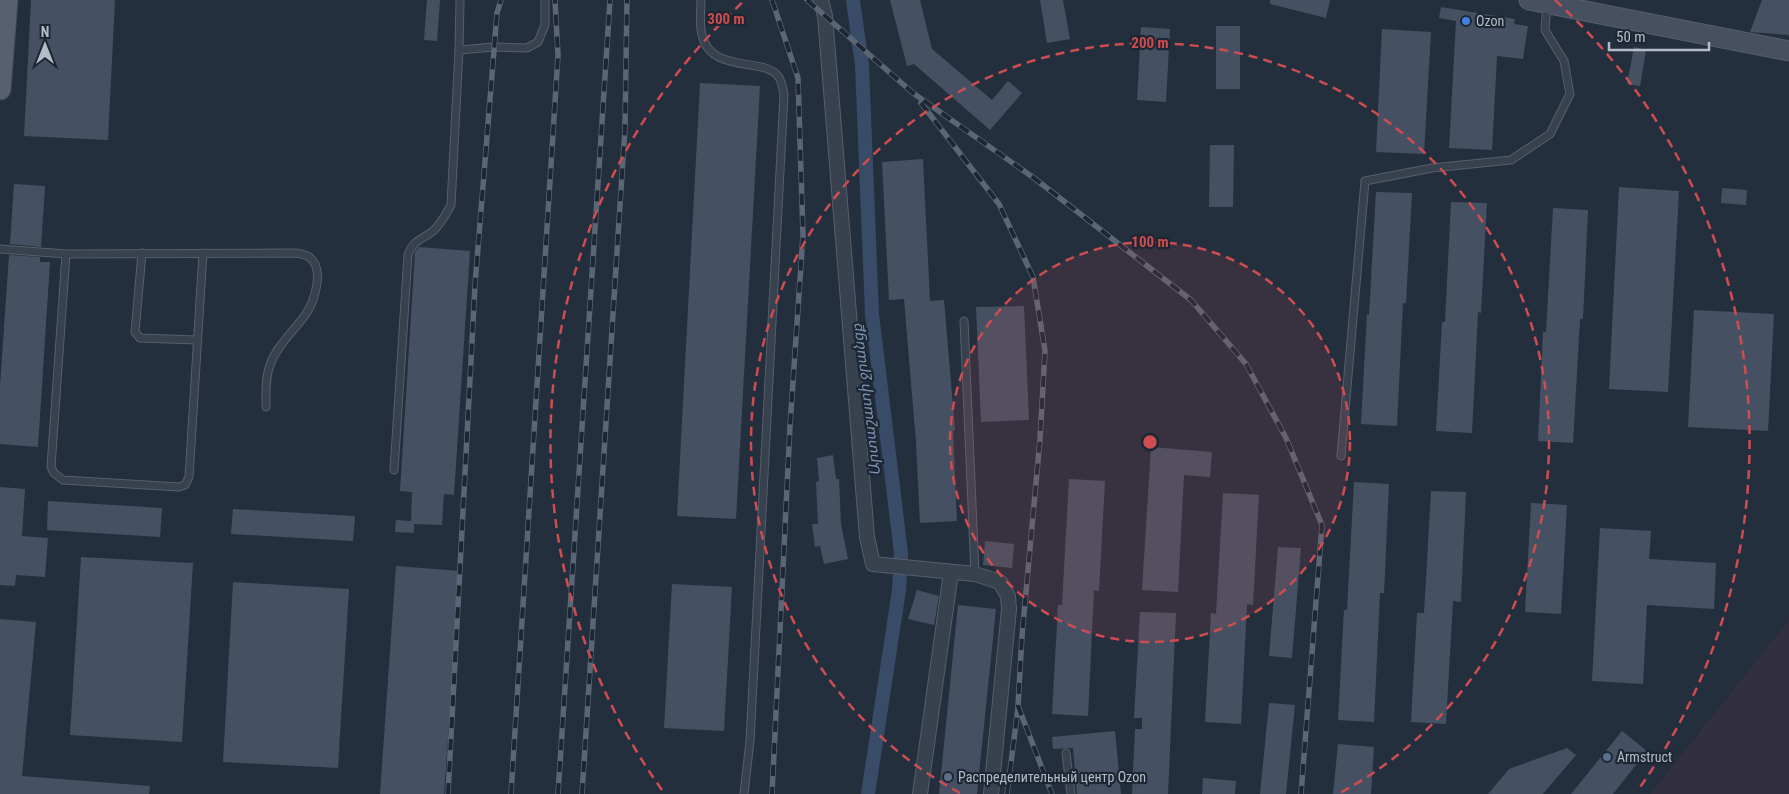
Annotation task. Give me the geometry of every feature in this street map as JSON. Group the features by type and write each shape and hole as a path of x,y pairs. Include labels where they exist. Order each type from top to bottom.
{"main road":[{"path":"0,89 7,0"},
{"path":"1538,2 1789,51"}],"street":[{"path":"821,0 825,16 867,537 873,564 975,574 1000,582 1008,596 1009,609 991,794"},
{"path":"920,794 951,572"}],"lane":[{"path":"394,470 408,255 412,245 434,230 444,219 451,205 460,0"},
{"path":"458,50 528,48 538,42 546,25 546,0"},
{"path":"701,0 702,35 710,51 728,61 768,70 778,75 784,95 750,741 744,794"},
{"path":"1342,456 1365,181 1432,168 1511,160 1550,134 1570,94 1564,60 1544,30 1538,2"},
{"path":"0,249 66,254 298,253 309,257 316,268 318,284 307,312 282,344 270,364 266,379 266,407"},
{"path":"142,253 135,332 140,338 197,340"},
{"path":"66,254 51,467 54,473 63,480 179,487 185,485 188,477 203,254"},
{"path":"964,321 975,574"},
{"path":"1066,753 1071,794"}],"shaded area":[{"path":"1789,620 1789,794 1650,794"}],"building":[{"path":"31,0 115,0 108,140 24,136"},
{"path":"427,0 440,0 437,41 424,40"},
{"path":"890,0 920,0 932,49 992,100 1008,81 1022,93 990,130 914,64 907,66"},
{"path":"1040,0 1063,0 1070,39 1047,43"},
{"path":"1270,0 1330,0 1326,18 1270,4"},
{"path":"1762,0 1789,0 1789,35 1750,32"},
{"path":"1441,7 1515,19 1514,24 1528,26 1523,59 1497,56 1492,150 1449,148 1456,21 1439,18"},
{"path":"1216,26 1240,26 1240,89 1216,89"},
{"path":"1141,27 1170,29 1166,102 1137,100"},
{"path":"1382,29 1431,32 1424,154 1376,152"},
{"path":"1634,47 1646,50 1640,86 1627,84"},
{"path":"700,83 760,86 736,519 677,516"},
{"path":"1210,145 1234,145 1233,207 1209,207"},
{"path":"923,159 930,301 944,300 955,430 953,431 957,521 920,523 916,442 904,299 889,300 882,162"},
{"path":"14,184 45,186 41,247 10,244"},
{"path":"1619,187 1679,191 1668,392 1609,389"},
{"path":"1722,188 1747,190 1746,205 1721,203"},
{"path":"1376,192 1412,193 1406,303 1403,303 1397,426 1361,424"},
{"path":"1451,202 1487,203 1481,313 1478,312 1472,433 1436,431 1442,322 1445,322"},
{"path":"1553,208 1588,210 1583,319 1580,319 1573,443 1538,441 1543,332 1546,332"},
{"path":"419,247 470,251 454,495 444,494 442,525 414,524 414,533 395,532 396,520 411,521 412,492 400,491 415,252"},
{"path":"9,255 40,257 40,262 50,262 38,447 0,444 0,386"},
{"path":"1024,306 1029,420 981,422 976,307"},
{"path":"1694,310 1774,314 1768,431 1688,427"},
{"path":"1151,447 1212,452 1210,477 1184,475 1178,592 1142,590"},
{"path":"833,455 836,479 839,479 841,524 848,559 824,564 820,546 815,547 812,524 818,524 816,482 819,481 817,458"},
{"path":"1069,479 1105,481 1099,591 1094,590 1088,716 1052,714 1058,605 1062,605"},
{"path":"1354,482 1389,484 1384,593 1380,593 1374,722 1338,720 1344,610 1347,610"},
{"path":"0,487 25,489 22,536 48,538 45,577 16,575 15,586 0,585"},
{"path":"1431,491 1466,492 1461,602 1453,601 1446,724 1411,722 1417,613 1424,613"},
{"path":"1223,493 1259,495 1253,605 1247,604 1241,724 1205,722 1211,613 1216,614"},
{"path":"48,501 162,508 160,537 47,530"},
{"path":"1531,503 1567,505 1561,614 1525,612"},
{"path":"233,509 355,516 353,541 231,534"},
{"path":"1600,528 1651,531 1649,559 1716,563 1714,609 1647,605 1643,684 1592,681"},
{"path":"985,541 1014,544 1012,568 983,565"},
{"path":"1278,547 1301,548 1292,658 1269,656"},
{"path":"81,557 193,563 182,742 70,735"},
{"path":"396,566 460,571 444,794 380,794"},
{"path":"233,582 349,589 338,768 223,762"},
{"path":"672,584 732,587 724,731 664,728"},
{"path":"917,590 939,596 934,625 908,619"},
{"path":"958,605 996,609 977,794 939,794"},
{"path":"1140,612 1176,613 1168,794 1132,794 1135,729 1142,729 1142,718 1134,718"},
{"path":"0,619 36,622 22,776 150,786 149,794 0,794"},
{"path":"1269,703 1295,705 1286,794 1260,794"},
{"path":"1115,731 1121,794 1077,794 1073,748 1053,749 1052,737"},
{"path":"1622,731 1647,751 1613,794 1571,794"},
{"path":"1338,744 1374,747 1371,794 1333,794"},
{"path":"1567,748 1576,755 1543,794 1488,794 1509,769"},
{"path":"1203,778 1236,781 1235,794 1202,794"}],"waterway":[{"name":"Արտաշատի ջրանցք","path":"853,0 862,65 872,314 901,553 899,590 868,794"}],"railway":[{"path":"448,794 475,285 497,13 501,0"},
{"path":"511,794 558,55 555,0"},
{"path":"558,794 610,0"},
{"path":"582,794 625,128 627,0"},
{"path":"772,0 798,78 803,235 790,426 772,794"},
{"path":"807,0 913,93 1034,178 1191,300 1246,364 1286,438 1322,525 1301,794"},
{"path":"921,103 999,204 1033,277 1045,351 1040,439 1022,636 1018,706 1052,794"},
{"path":"1007,794 1018,708"}],"place":[{"name":"Ozon","path":"1466,21"},
{"name":"Armstruct","path":"1607,757"},
{"name":"Распределительный центр Ozon","path":"948,777"}]}
